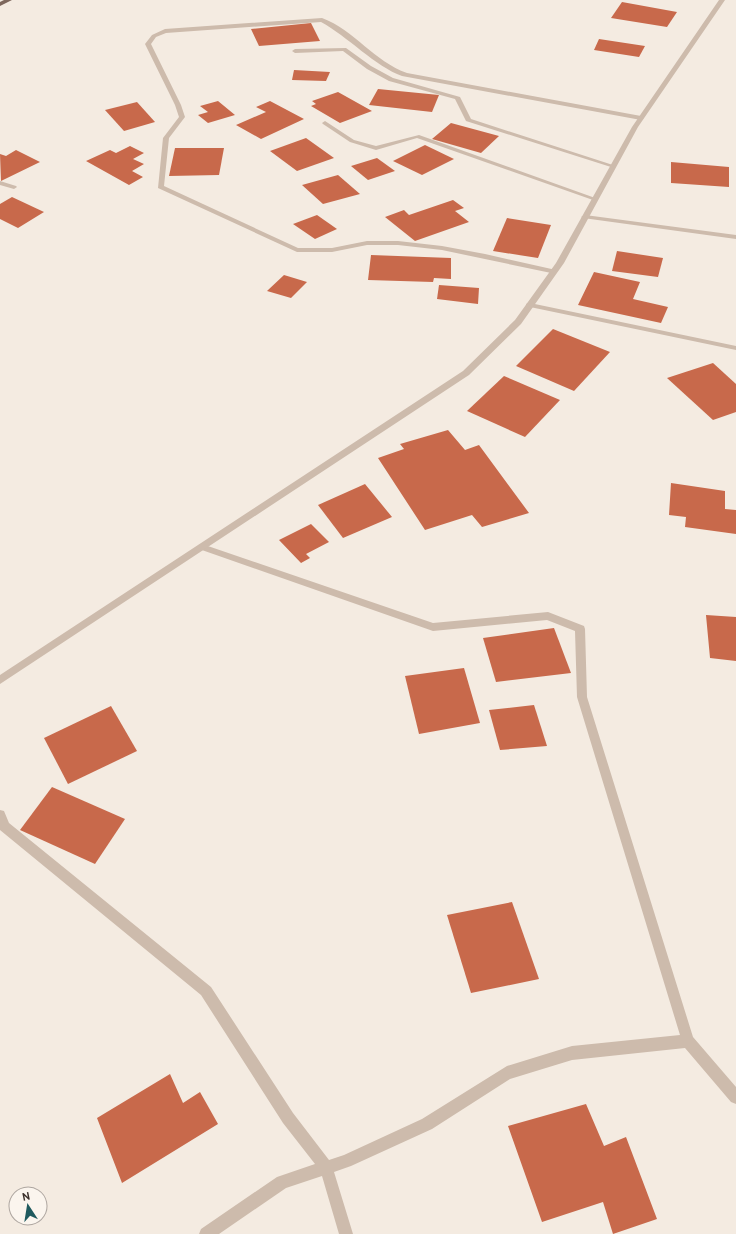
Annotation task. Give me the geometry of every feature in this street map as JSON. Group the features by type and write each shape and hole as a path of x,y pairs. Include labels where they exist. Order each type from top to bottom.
{"main road":[{"path":"0,4 9,0"}],"street":[{"path":"0,680 466,372 518,322 553,272 641,118 722,0"},
{"path":"553,272 485,256 442,248 398,243 368,243 332,250 297,250 160,187 166,138 182,117 178,105 148,44 154,36 164,31 322,20 334,26 357,44 400,72 425,79 641,118"},
{"path":"295,51 344,49 359,61 396,82 444,93 458,98 468,120 614,166"},
{"path":"325,123 352,142 376,148 417,136 467,155 595,199"},
{"path":"0,183 14,188"},
{"path":"585,217 736,237"},
{"path":"530,305 736,348"},
{"path":"202,547 433,627 548,616 580,629 582,697 688,1041 736,1097"},
{"path":"0,815 4,826 206,991 288,1118 326,1167 346,1234"},
{"path":"206,1234 282,1182 346,1161 427,1124 507,1073 572,1053 688,1041"}],"building":[{"path":"622,2 677,12 667,27 611,18"},
{"path":"311,23 320,41 259,46 251,29"},
{"path":"599,39 645,46 639,57 594,50"},
{"path":"294,70 330,72 326,81 292,80"},
{"path":"378,89 439,95 432,112 369,105"},
{"path":"338,92 372,111 340,123 311,106 316,104 312,101"},
{"path":"218,101 235,115 208,123 198,115 208,112 200,106"},
{"path":"270,101 304,119 261,139 236,125 266,112 256,107"},
{"path":"137,102 155,122 124,131 105,110"},
{"path":"451,123 499,136 481,153 432,139"},
{"path":"306,138 334,158 297,171 270,151"},
{"path":"425,145 454,159 422,175 393,161"},
{"path":"130,146 144,153 133,159 144,164 132,171 143,177 129,185 86,161 110,150 116,153"},
{"path":"175,148 224,148 219,175 169,176"},
{"path":"16,150 40,162 1,181 0,154 6,156"},
{"path":"377,158 395,171 368,180 351,166"},
{"path":"671,162 729,167 729,187 671,183"},
{"path":"338,175 360,194 323,204 302,185"},
{"path":"12,197 44,212 18,228 0,219 0,204"},
{"path":"453,200 464,208 455,211 469,222 415,241 385,217 404,210 409,215"},
{"path":"317,215 337,229 315,239 293,224"},
{"path":"507,218 551,225 538,258 493,251"},
{"path":"617,251 663,258 658,277 612,271"},
{"path":"371,255 451,258 451,279 434,278 433,282 368,280"},
{"path":"594,272 640,282 633,299 668,307 661,323 578,305"},
{"path":"284,275 307,282 291,298 267,291"},
{"path":"439,285 479,288 478,304 437,299"},
{"path":"553,329 610,352 574,391 516,366"},
{"path":"713,363 736,384 736,412 713,420 667,378"},
{"path":"504,376 560,400 525,437 467,411"},
{"path":"448,430 465,450 479,445 529,513 482,527 472,515 425,530 378,458 404,449 400,444"},
{"path":"671,483 725,491 725,509 736,510 736,534 685,527 686,517 669,515"},
{"path":"365,484 392,517 343,538 318,505"},
{"path":"311,524 329,542 306,554 310,558 301,563 279,540"},
{"path":"706,615 736,617 736,661 710,658"},
{"path":"554,628 571,673 496,682 483,638"},
{"path":"464,668 480,723 419,734 405,676"},
{"path":"534,705 547,746 500,750 489,710"},
{"path":"111,706 137,751 68,784 44,738"},
{"path":"52,787 125,819 95,864 20,830"},
{"path":"512,902 539,979 471,993 447,915"},
{"path":"170,1074 183,1103 200,1092 218,1124 122,1183 97,1118"},
{"path":"586,1104 604,1146 626,1137 657,1219 613,1234 603,1202 542,1222 508,1126"}]}
